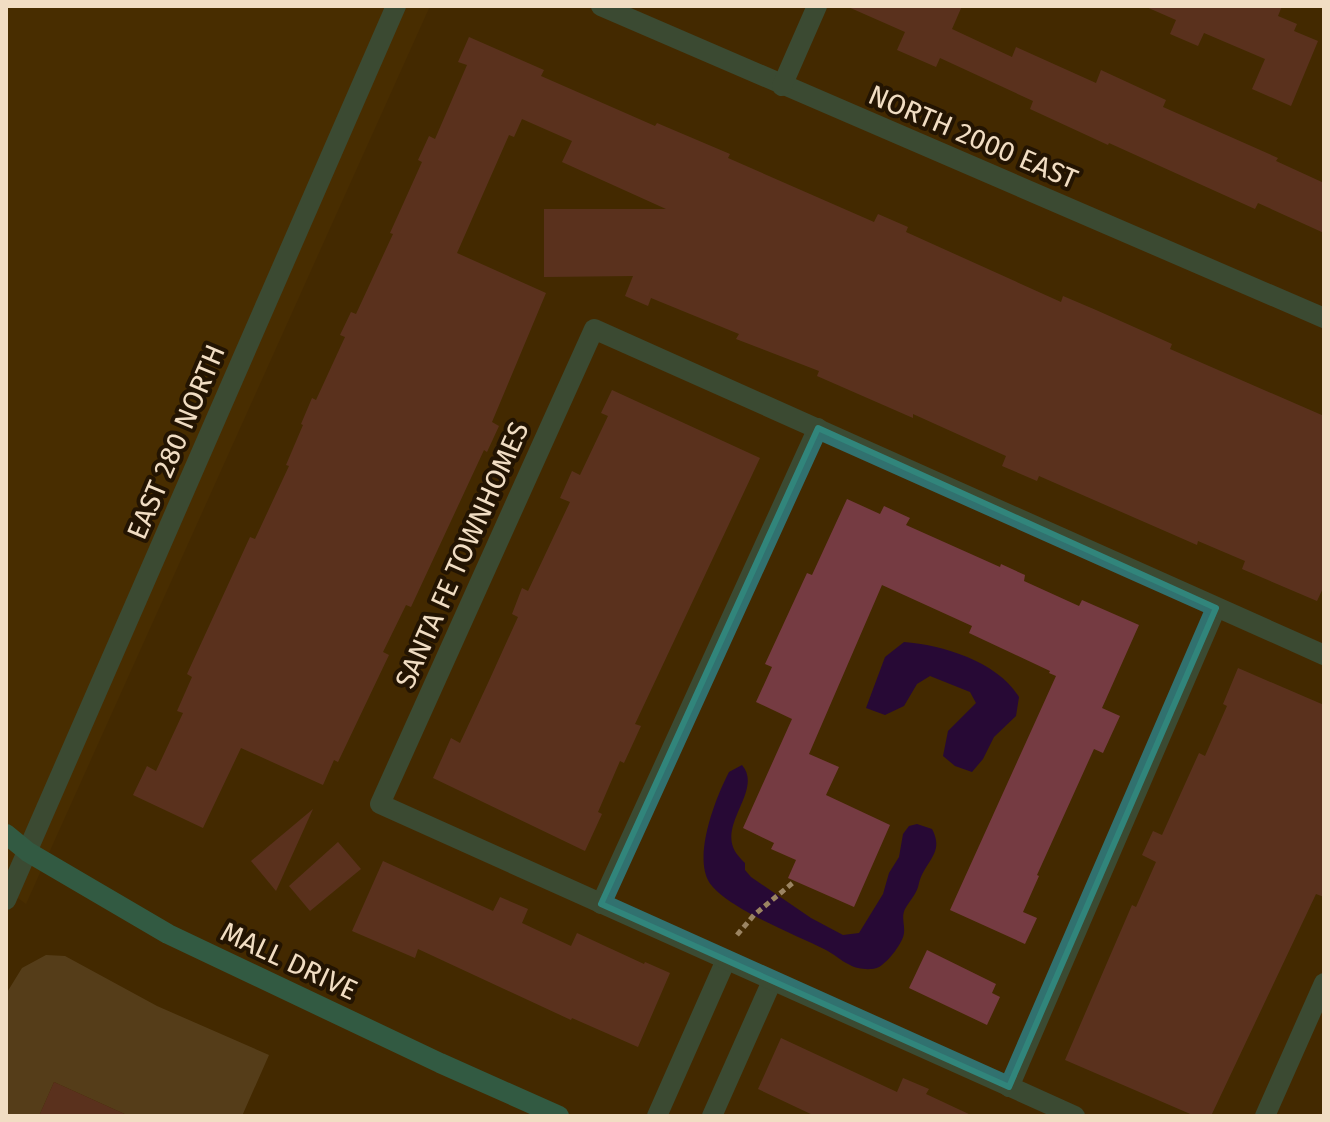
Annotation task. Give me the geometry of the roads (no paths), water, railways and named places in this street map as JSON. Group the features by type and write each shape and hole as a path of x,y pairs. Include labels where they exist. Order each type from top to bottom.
{"main road":[{"name":"MALL DRIVE","path":"6,834 28,852 168,934 559,1116"}],"street":[{"name":"EAST 280 NORTH","path":"6,900 396,6"},
{"name":"NORTH 2000 EAST","path":"601,6 1324,318"},
{"path":"782,86 817,6"},
{"name":"SANTA FE TOWNHOMES","path":"601,904 380,804 594,329 818,428"},
{"path":"1075,1116 601,904 818,428 1324,655"},
{"path":"1009,1087 1216,608"},
{"path":"657,1116 726,960"},
{"path":"712,1116 772,981"},
{"path":"1265,1116 1324,983"}]}
